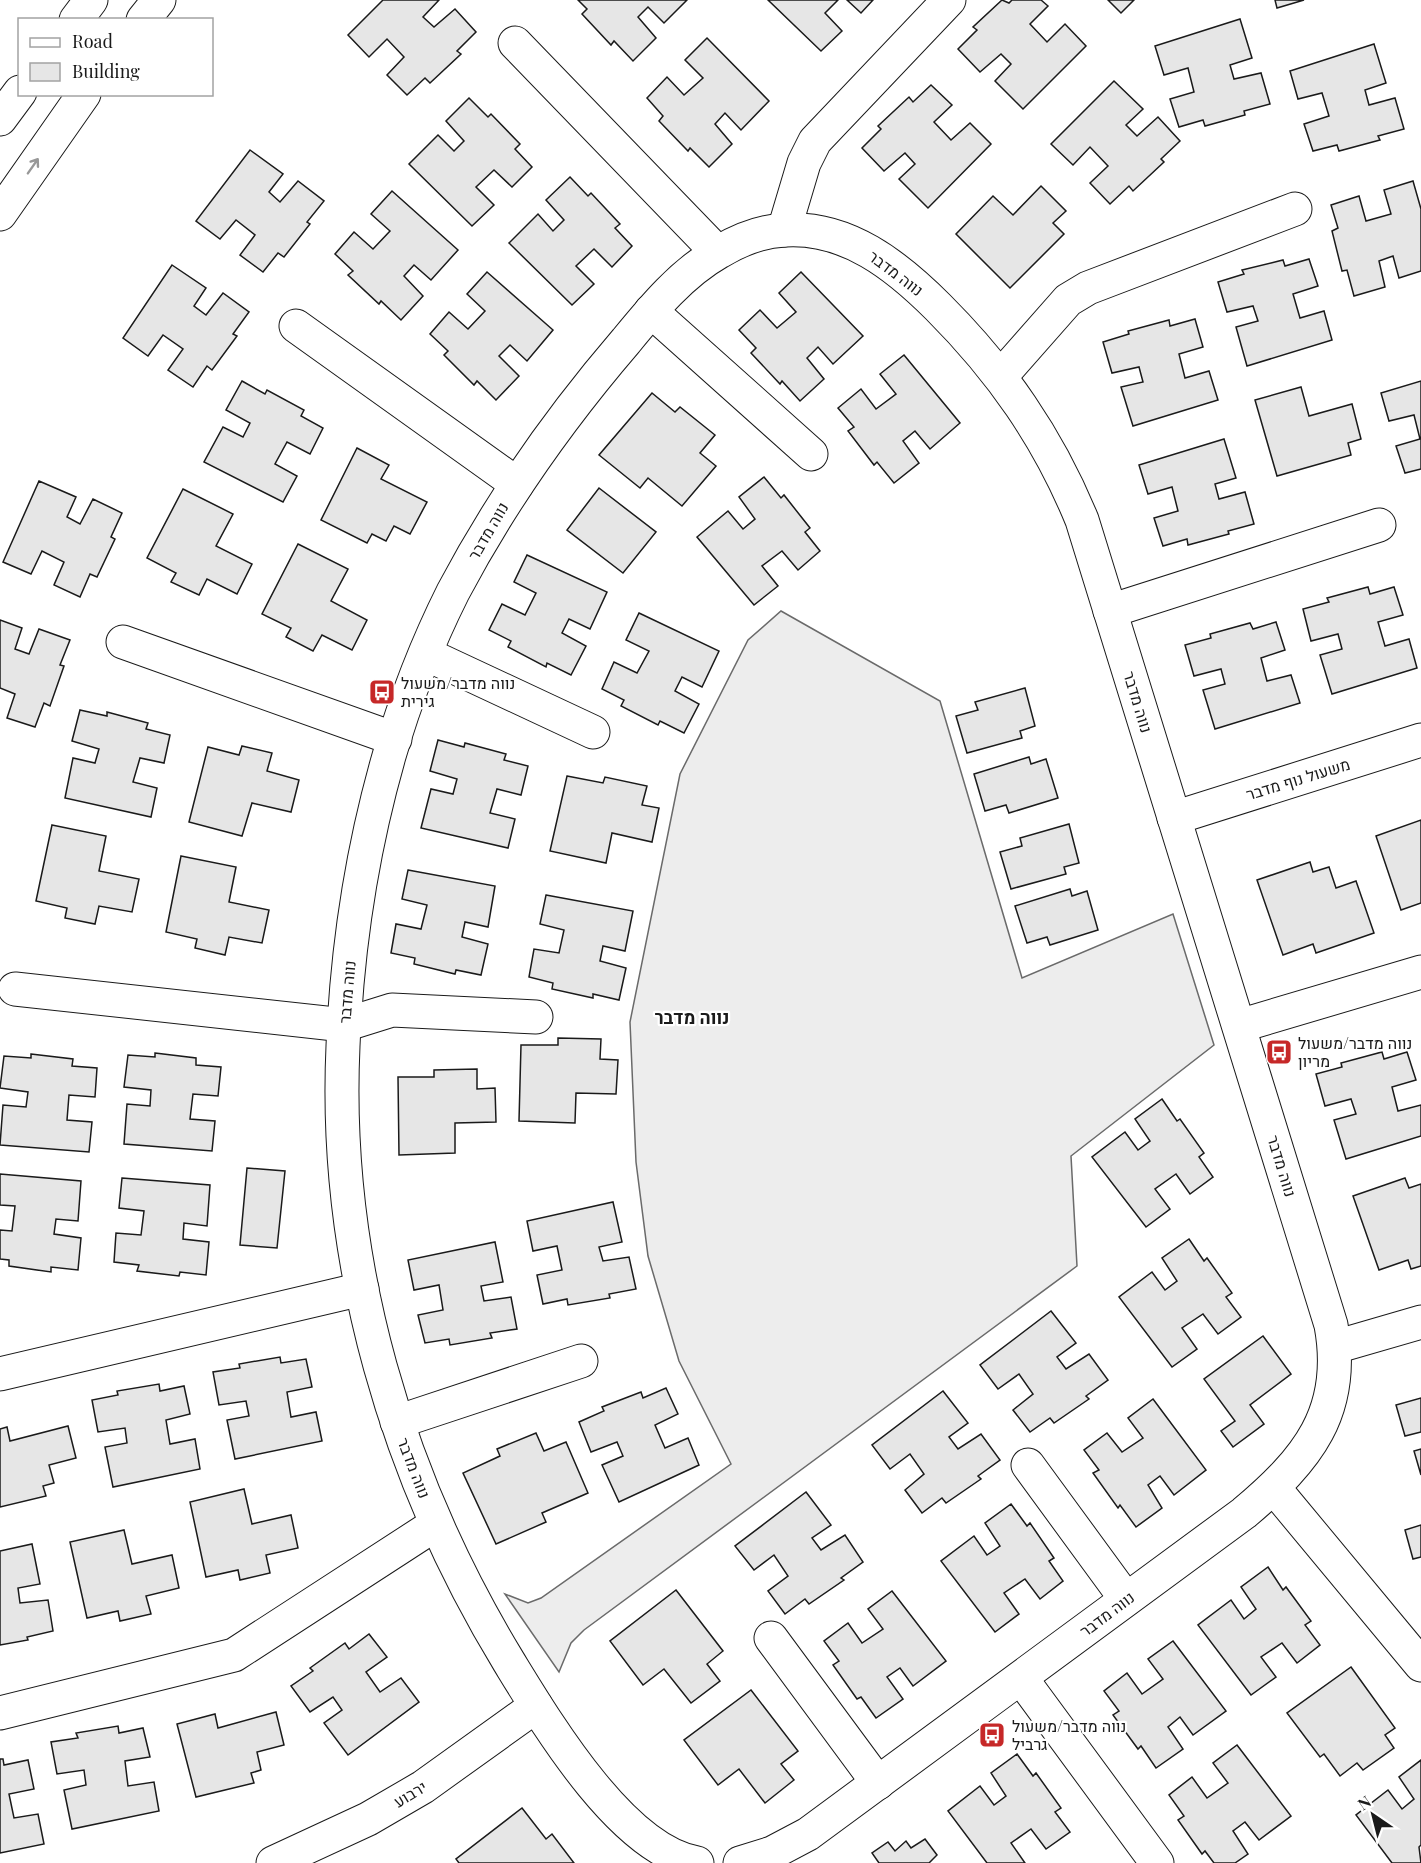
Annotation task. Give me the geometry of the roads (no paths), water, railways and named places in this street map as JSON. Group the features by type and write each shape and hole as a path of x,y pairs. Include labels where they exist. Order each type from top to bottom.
{"street":[{"path":"78,18 92,0"},
{"path":"146,18 159,0"},
{"path":"784,230 804,163 815,141 948,0"},
{"path":"515,43 717,252"},
{"path":"0,119 18,95"},
{"path":"0,214 83,96"},
{"path":"1001,376 1068,300 1088,288 1295,209"},
{"name":"נווה מדבר","path":"697,1863 661,1851 639,1836 619,1816 536,1706 484,1622 436,1524 397,1422 375,1350 355,1252 344,1151 344,1025 351,939 367,844 394,739 426,654 451,597 492,522 538,451 592,381 651,311 684,277 717,252 751,236 784,230 819,232 852,242 886,261 920,289 1001,376 1039,431 1069,489 1082,520 1239,1026 1331,1325 1335,1347 1334,1382 1326,1416 1314,1440 1297,1464 1274,1488 1244,1513 808,1834 772,1852 740,1863"},
{"path":"651,311 811,454"},
{"path":"296,326 517,484"},
{"path":"1110,610 1379,525"},
{"path":"123,642 394,739"},
{"path":"426,654 593,732"},
{"name":"משעול נוף מדבר","path":"1174,818 1421,740"},
{"path":"1239,1026 1421,972"},
{"path":"15,989 344,1025 392,1010 536,1017"},
{"path":"0,1374 362,1289"},
{"path":"1335,1347 1421,1322"},
{"path":"397,1422 581,1361"},
{"path":"1028,1465 1126,1599"},
{"path":"1274,1488 1421,1665"},
{"path":"0,1713 234,1655 436,1524"},
{"path":"771,1638 878,1783"},
{"path":"1021,1678 1157,1863"},
{"name":"ירבוע","path":"273,1863 368,1819 423,1787 536,1706"}],"place":[{"name":"נווה מדבר/משעול גירית","path":"382,692"},
{"name":"נווה מדבר/משעול מריון","path":"1279,1052"},
{"name":"נווה מדבר/משעול גרביל","path":"992,1735"}],"district":[{"name":"נווה מדבר","path":"692,1018"}]}
